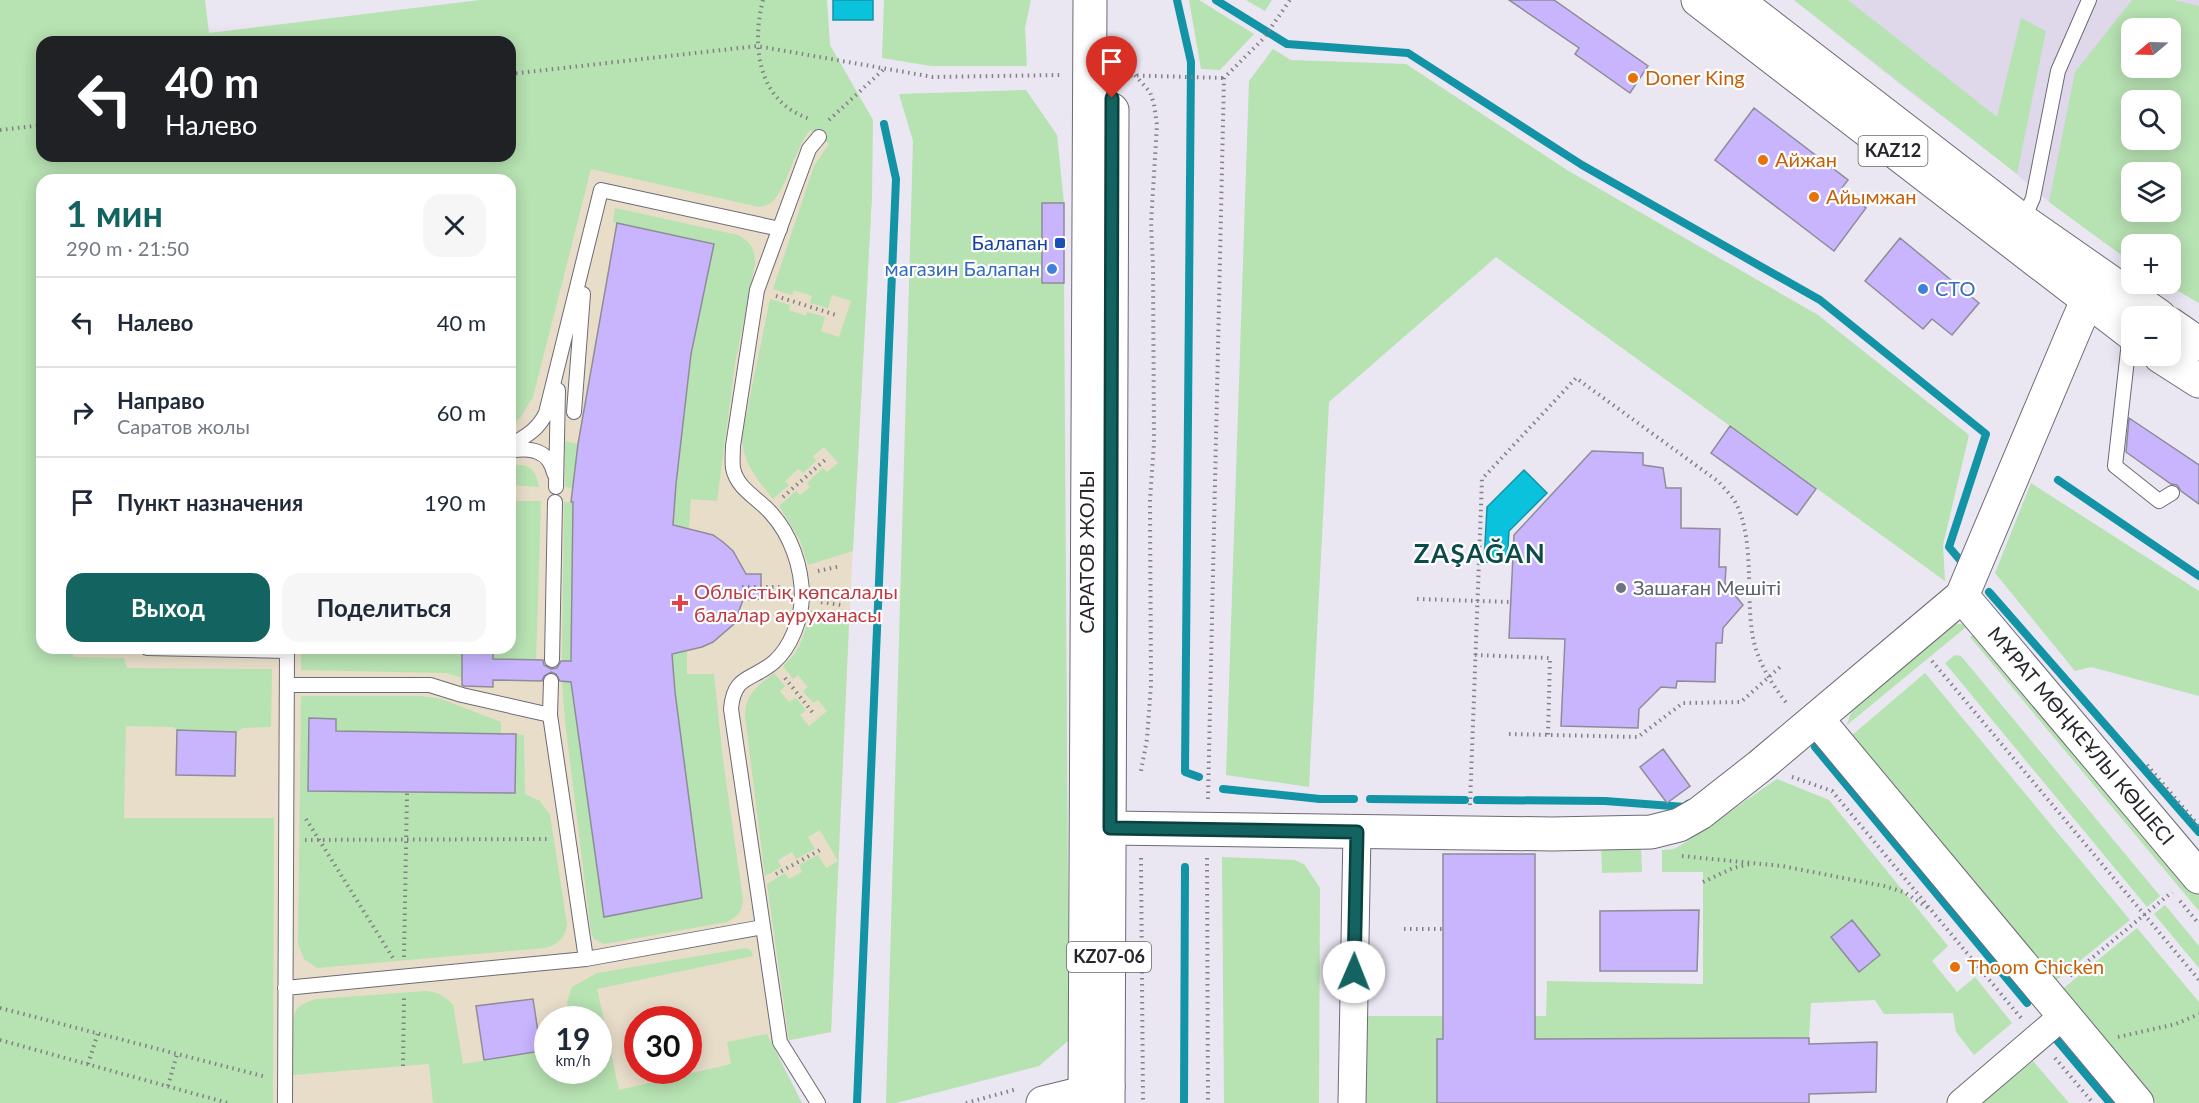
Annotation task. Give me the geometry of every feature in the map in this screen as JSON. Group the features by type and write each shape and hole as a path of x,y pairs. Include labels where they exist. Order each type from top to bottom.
{"main road":[{"name":"САРАТОВ ЖОЛЫ","path":"1090,0 1112,75 1125,828 1097,1096"},
{"name":"САРАТОВ ЖОЛЫ","path":"1097,1096 1113,0"},
{"name":"KAZ12","path":"1698,0 2096,290 2135,306"},
{"name":"KAZ12","path":"1736,0 2018,232"},
{"name":"KAZ12","path":"2096,290 2121,321"},
{"path":"1125,828 1552,834 1661,831 1690,819 1812,724 1962,596 2096,290"},
{"path":"2181,332 2199,344"},
{"path":"2176,366 2199,381"},
{"name":"МҰРАТ МӨҢКЕҰЛЫ КӨШЕСІ","path":"1962,596 2186,884"},
{"path":"1812,724 2064,1015 2137,1103"},
{"path":"1042,1103 1097,1096"}],"street":[{"path":"1352,1103 1357,832"},
{"path":"1961,1103 2064,1015"}],"lane":[{"path":"2018,232 2033,198 2058,71 2089,0"},
{"path":"818,1103 780,1041 731,709 732,693 742,681 773,663 784,651 799,617 801,587 796,556 785,534 768,510 739,484 733,469 733,446 757,290 809,149 822,131"},
{"path":"516,442 532,433 540,425 546,413 601,190 780,229"},
{"path":"574,412 586,252"},
{"path":"2127,366 2115,466 2159,501 2172,493"},
{"path":"516,450 525,449 542,453 552,467 555,484 558,368"},
{"path":"552,660 555,502"},
{"path":"285,1103 287,654"},
{"path":"551,681 550,715 586,959"},
{"path":"286,685 430,685 462,695 550,715"},
{"path":"285,988 586,959 763,927"}],"path":[{"path":"763,0 757,46 761,71 780,102 822,131"},
{"path":"1208,1103 1207,830 1224,78 1263,39 1290,0"},
{"path":"516,73 757,46 933,77 1112,75 1224,78"},
{"path":"809,149 814,133 822,131 884,69"},
{"path":"1112,75 1150,92 1157,125 1151,224 1154,443 1150,500 1151,684 1147,739 1140,773"},
{"path":"0,130 36,126"},
{"path":"757,290 836,315"},
{"path":"1470,811 1482,479 1576,378 1719,482 1734,501 1742,522 1748,552 1752,632 1758,656 1767,678 1812,724"},
{"path":"768,510 825,460"},
{"path":"742,587 801,587"},
{"path":"1417,599 1511,602"},
{"path":"1475,655 1550,658 1548,735"},
{"path":"1932,661 2199,980"},
{"path":"773,663 813,713"},
{"path":"1509,734 1638,737 1683,702 1741,702 1780,667"},
{"path":"1760,766 1833,791 2093,1103"},
{"path":"286,784 404,977"},
{"path":"403,1066 407,792"},
{"path":"1125,828 1143,1103"},
{"path":"285,841 568,838"},
{"path":"757,886 822,849"},
{"path":"1679,856 1730,862 1757,862 1884,886 1904,892 1931,910"},
{"path":"1703,882 1733,868 1757,862"},
{"path":"2066,979 2186,884"},
{"path":"1404,929 1443,929"},
{"path":"0,1008 285,1082"},
{"path":"2057,1060 2067,1052 2087,1044 2157,1029 2199,1014"},
{"path":"88,1064 98,1033"},
{"path":"0,1040 228,1103"},
{"path":"168,1086 177,1054"}],"shaded area":[{"path":"1794,0 2199,0 2199,303 2181,293 2181,234 2121,234 2121,255 2049,202 2000,160"},
{"name":"Облыстық көпсалалы балалар ауруханасы","path":"810,130 829,144 872,195 851,584 831,1032 737,1051 742,1079 622,1103 0,1103 0,910 46,654 516,654 516,174 510,174 510,162 516,162 516,155"}],"green space":[{"path":"0,0 205,0 209,33 480,0 827,0 830,45 873,120 872,195 853,551 808,565 800,540 779,506 796,491 800,495 810,487 807,483 823,468 827,472 838,463 824,447 813,456 816,461 803,473 798,469 785,481 789,485 773,499 748,462 742,436 770,299 790,305 789,310 806,316 807,312 825,317 821,331 839,337 851,301 832,295 828,308 810,303 812,296 794,290 792,295 773,289 814,166 829,144 810,130 777,196 770,203 759,207 591,169 533,397 516,422 516,174 36,174 36,654 124,658 127,668 272,669 271,727 243,728 236,732 126,726 124,818 274,818 273,1103 0,1103"},
{"path":"884,0 1031,0 1025,28 1027,66 931,66 882,58"},
{"path":"1189,0 1199,0 1254,34 1220,70 1201,69"},
{"path":"1246,0 1272,0 1265,11"},
{"path":"1794,0 1848,0 1997,117 2021,18 2046,31 2017,174"},
{"path":"2132,0 2173,0 2199,6 2199,303 2181,293 2181,234 2121,234 2121,255 2049,202 2075,72"},
{"path":"1273,49 1291,60 1406,64 1567,170 1818,315 1969,435 1943,545 1945,581 1496,257 1329,402 1309,787 1226,775 1249,81"},
{"path":"1026,90 1057,135 1064,203 1042,203 1042,283 1064,283 1069,1040 1039,1066 896,1103 886,1103 913,141 899,94"},
{"path":"615,208 738,235 749,243 754,254 755,264 735,364 717,501 691,499 689,528 673,527 676,484 691,354 714,244 613,222"},
{"path":"565,441 578,444 573,488 565,487"},
{"path":"516,466 529,468 534,473 539,487 516,485"},
{"path":"2031,483 2199,591 2199,696 2091,667 2075,671 1995,573"},
{"path":"516,501 541,501 536,660 493,659 493,654 516,654"},
{"path":"564,502 573,503 571,661 562,661"},
{"path":"810,610 849,621 831,1032 789,1040 767,884 785,873 789,879 802,872 799,865 818,855 826,868 838,861 820,830 808,837 815,849 796,859 792,852 778,860 781,867 765,876 745,716 750,696 774,673 785,686 780,691 789,702 796,698 806,710 800,715 809,726 827,711 818,700 813,703 803,691 808,687 798,675 793,679 783,666 798,648"},
{"path":"1971,623 1847,725 1857,704 1944,630 1957,624"},
{"path":"1978,631 2199,896 2199,911 1970,637"},
{"path":"672,651 687,651 687,674 714,674 723,760 743,899 742,907 737,916 727,922 604,944 594,939 591,932 562,682 571,682 604,917 675,692"},
{"path":"301,654 463,654 462,678 446,673 301,670"},
{"path":"1955,655 1961,656 2160,896 2147,907 1945,663"},
{"path":"1925,673 2130,920 2054,982 1851,736"},
{"path":"301,696 422,696 441,699 501,722 501,734 336,731 336,719 309,718 308,791 515,793 516,734 524,735 525,794 540,801 550,815 567,924 560,940 545,948 317,968 304,959 298,944"},
{"path":"1777,779 1829,800 1948,946 1932,961 1957,992 1975,977 2012,1023 1974,1055 1956,1032 1953,1013 1884,1014 1875,1000 1811,1003 1809,1038 1437,1039 1437,1103 1366,1103 1365,1016 1546,1016 1547,981 1703,984 1703,872 1662,872 1662,850 1674,849 1686,842"},
{"path":"1601,847 1641,847 1642,872 1602,873"},
{"path":"1222,857 1295,860 1305,865 1320,888 1319,1103 1224,1103"},
{"path":"2165,905 2199,946 2199,968 2154,914"},
{"path":"2137,928 2199,1002 2199,1103 2156,1103 2060,991"},
{"path":"746,948 751,950 753,956 597,989 601,1006 567,1006 572,987 597,973"},
{"path":"434,992 453,1005 463,1064 534,1052 534,1084 612,1084 612,1058 619,1090 645,1084 702,1084 702,1071 731,1064 727,1042 767,1034 802,1103 433,1103 429,1064 293,1075 292,1041 295,1014 301,1005 318,999"},
{"path":"2033,1061 2069,1103 1981,1103"}],"water":[{"path":"833,0 873,0 873,20 833,20"},
{"path":"1524,470 1547,493 1509,531 1507,563 1484,562 1487,507"}],"building":[{"path":"1509,0 1554,0 1648,66 1630,93 1575,54 1579,48"},
{"path":"1754,108 1848,180 1841,189 1866,208 1834,251 1715,160"},
{"path":"1042,203 1064,203 1064,283 1042,283"},
{"path":"617,223 714,244 691,354 673,525 713,535 723,542 733,551 746,574 761,574 761,599 743,600 734,624 713,642 672,654 702,898 604,917 571,682 560,681 556,674 551,672 544,676 542,681 493,680 493,687 462,685 462,654 493,654 493,659 543,660 544,665 551,669 557,668 561,661 571,661 573,502 571,502 578,444"},
{"path":"1900,238 1979,303 1952,335 1932,319 1923,329 1865,281"},
{"path":"2129,418 2199,465 2199,504 2181,491 2177,485 2171,484 2126,452"},
{"path":"1730,426 1816,489 1797,515 1711,453"},
{"name":"Зашаған Мешіті","path":"1592,451 1643,453 1643,465 1663,468 1666,488 1681,488 1681,528 1720,529 1719,567 1726,567 1725,583 1743,605 1723,628 1722,643 1716,643 1715,682 1677,681 1676,688 1661,687 1639,709 1638,728 1561,726 1565,639 1509,638 1514,535"},
{"path":"309,718 336,719 336,731 516,734 515,793 308,791"},
{"path":"177,730 236,732 235,776 176,775"},
{"path":"1663,749 1690,786 1667,803 1640,767"},
{"path":"1443,854 1535,854 1535,1039 1809,1038 1809,1044 1877,1042 1876,1092 1809,1094 1809,1103 1437,1103 1437,1039 1443,1039"},
{"path":"1699,910 1697,971 1600,971 1600,911"},
{"path":"1852,920 1880,955 1859,972 1831,937"},
{"path":"533,999 534,1052 484,1060 476,1006"}],"waterway":[{"path":"1177,0 1191,62 1185,772 1199,777"},
{"path":"1216,0 1287,44 1408,53 1582,165 1820,300 1986,434 1949,547 1960,560"},
{"path":"857,1103 896,179 884,124"},
{"path":"2058,480 2199,576"},
{"path":"1989,592 2199,832"},
{"path":"1815,747 2027,1003"},
{"path":"1223,789 1320,799 1354,799"},
{"path":"1370,799 1465,800"},
{"path":"1477,800 1605,801 1685,807 1688,804"},
{"path":"1184,1103 1185,867"},
{"path":"2055,1038 2110,1103"}],"place":[{"name":"Doner King","path":"1633,78"},
{"name":"Айжан","path":"1763,160"},
{"name":"Айымжан","path":"1814,197"},
{"name":"Балапан","path":"1060,243"},
{"name":"магазин Балапан","path":"1052,269"},
{"name":"СТО","path":"1923,289"},
{"name":"Зашаған Мешіті","path":"1621,588"},
{"name":"Облыстық көпсалалы балалар ауруханасы","path":"680,603"},
{"name":"Thoom Chicken","path":"1955,967"}],"district":[{"name":"ZAŞAĞAN","path":"1480,554"}],"route":[{"path":"1112,98 1110,828 1357,832 1354,972"}]}
